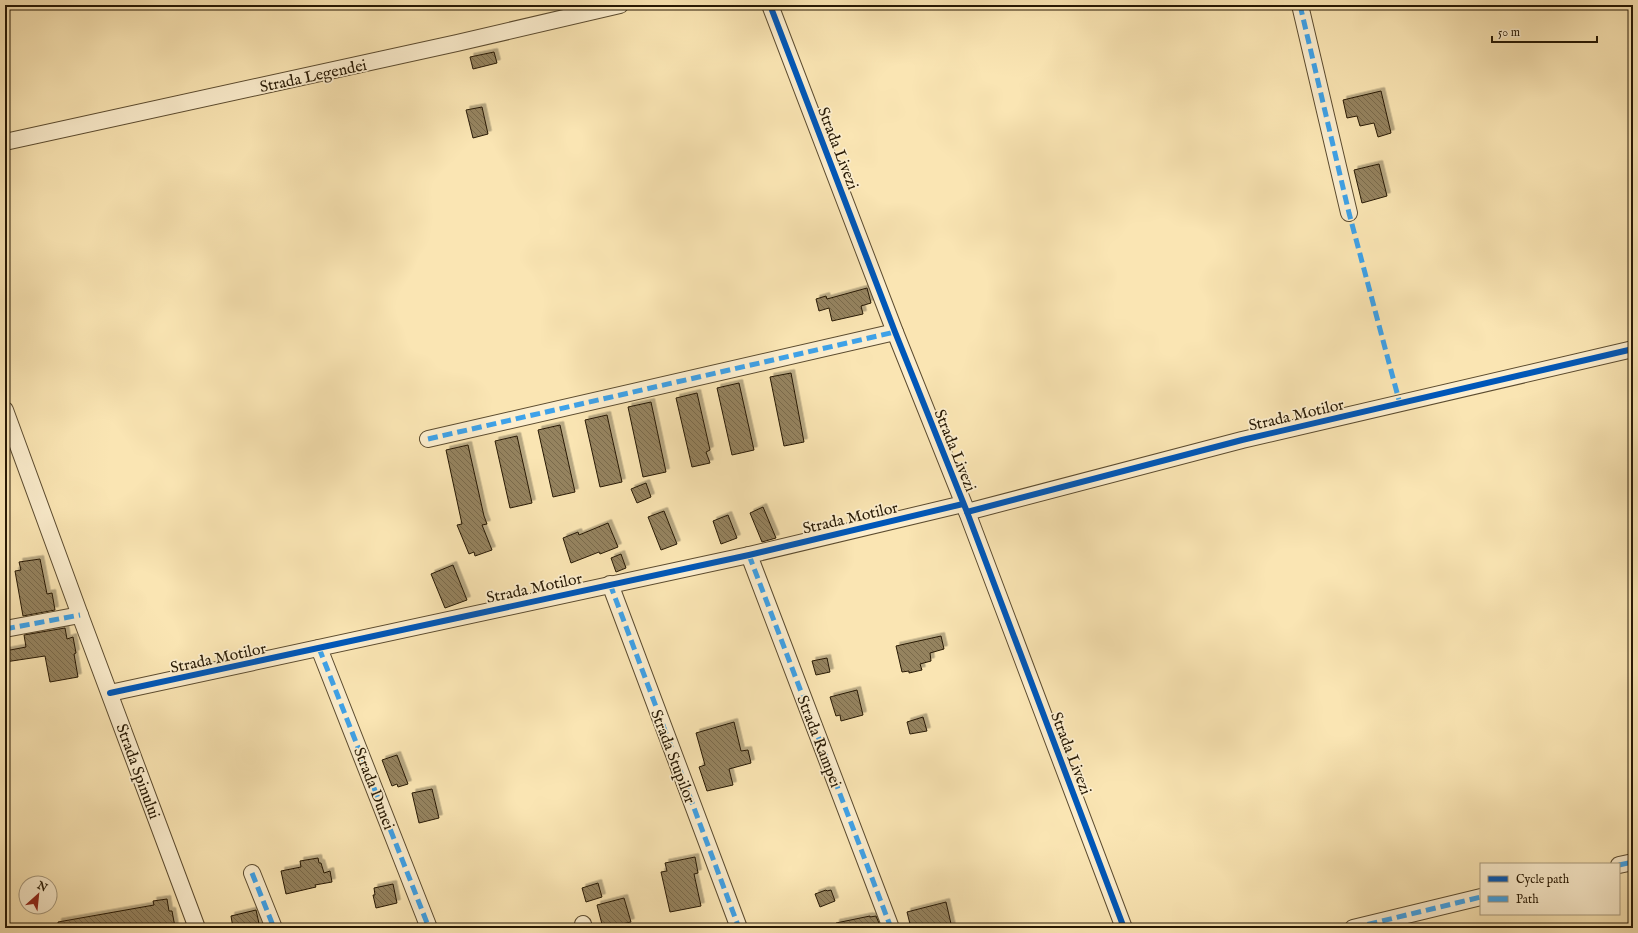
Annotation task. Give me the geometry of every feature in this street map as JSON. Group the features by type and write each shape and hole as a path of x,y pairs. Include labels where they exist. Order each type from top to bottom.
{"street":[{"name":"Strada Legendei","path":"5,142 457,43 620,5"},
{"name":"Strada Livezi","path":"770,5 895,332 965,508 1124,928"},
{"path":"1300,5 1349,213"},
{"path":"428,439 895,332"},
{"name":"Strada Motilor","path":"110,694 610,584 965,508 1242,440 1633,349"},
{"name":"Strada Spinului","path":"5,410 197,928"},
{"name":"Strada Rampei","path":"749,554 891,928"},
{"name":"Strada Stupilor","path":"610,584 739,928"},
{"path":"5,629 80,615"},
{"name":"Strada Dunei","path":"319,648 428,928"},
{"path":"1620,865 1633,862"},
{"path":"252,873 274,928"},
{"path":"1353,928 1480,897"}],"building":[{"path":"494,52 497,63 473,69 470,57"},
{"path":"1381,91 1391,133 1378,137 1374,123 1360,126 1357,116 1347,118 1343,100"},
{"path":"482,107 488,134 473,138 466,110"},
{"path":"1379,164 1387,196 1362,203 1354,170"},
{"path":"867,288 871,303 861,306 863,314 832,321 829,308 819,311 816,299 826,296 827,299"},
{"path":"791,373 804,442 784,446 770,377"},
{"path":"739,383 754,450 732,455 717,388"},
{"path":"697,393 710,450 706,452 710,463 692,467 676,398"},
{"path":"651,402 666,472 643,477 628,407"},
{"path":"607,415 622,482 600,487 585,420"},
{"path":"560,425 575,492 553,497 538,430"},
{"path":"517,436 532,503 510,508 495,441"},
{"path":"468,445 487,524 482,525 492,550 475,556 474,552 469,554 457,525 462,524 446,450"},
{"path":"646,483 651,497 637,503 631,489"},
{"path":"763,507 776,538 762,542 750,513"},
{"path":"664,511 677,544 661,550 648,517"},
{"path":"728,515 737,538 721,544 713,521"},
{"path":"608,523 618,547 600,554 599,552 571,563 563,538 578,532 579,535"},
{"path":"621,554 626,568 616,572 611,558"},
{"path":"40,559 47,594 52,593 55,610 23,616 15,571 21,570 19,562"},
{"path":"453,565 467,600 445,608 431,574"},
{"path":"65,628 67,639 73,637 78,677 50,682 45,656 5,662 5,651 26,647 24,635"},
{"path":"941,636 944,649 930,653 931,661 920,664 922,670 909,673 909,671 902,672 896,646"},
{"path":"827,658 830,672 816,675 812,661"},
{"path":"857,690 863,715 841,721 840,715 836,716 830,697"},
{"path":"923,717 927,731 910,734 907,722"},
{"path":"734,722 741,751 748,750 751,763 729,769 733,785 707,791 699,767 705,765 696,733"},
{"path":"397,755 408,784 398,787 397,784 392,786 382,760"},
{"path":"432,789 439,818 419,823 412,793"},
{"path":"695,857 698,873 694,874 701,906 670,912 661,872 667,871 665,863"},
{"path":"318,858 324,873 330,871 332,882 315,885 316,887 286,894 281,871 301,867 300,861"},
{"path":"598,883 602,897 586,902 582,888"},
{"path":"393,884 397,903 376,908 373,895 375,895 374,888"},
{"path":"826,890 831,890 835,901 820,907 815,894"},
{"path":"624,898 631,922 603,928 597,905"},
{"path":"167,899 169,911 172,911 175,927 58,928 58,922 154,905 153,901"},
{"path":"946,902 952,928 911,928 907,912"},
{"path":"256,910 260,928 233,928 231,916"},
{"path":"876,916 881,928 836,928 836,923"}],"marked path":[{"path":"1300,5 1349,213 1400,404"},
{"path":"428,439 895,332"},
{"path":"749,555 891,928"},
{"path":"610,584 739,928"},
{"path":"5,629 80,615"},
{"path":"319,648 429,928"},
{"path":"1620,865 1633,862"},
{"path":"252,873 274,928"},
{"path":"1353,928 1480,897"},
{"path":"583,924 584,928"}],"cycle path":[{"path":"770,5 895,332 967,512 1124,928"},
{"path":"967,512 1242,440 1633,349"},
{"path":"110,693 749,555 963,504"}]}
